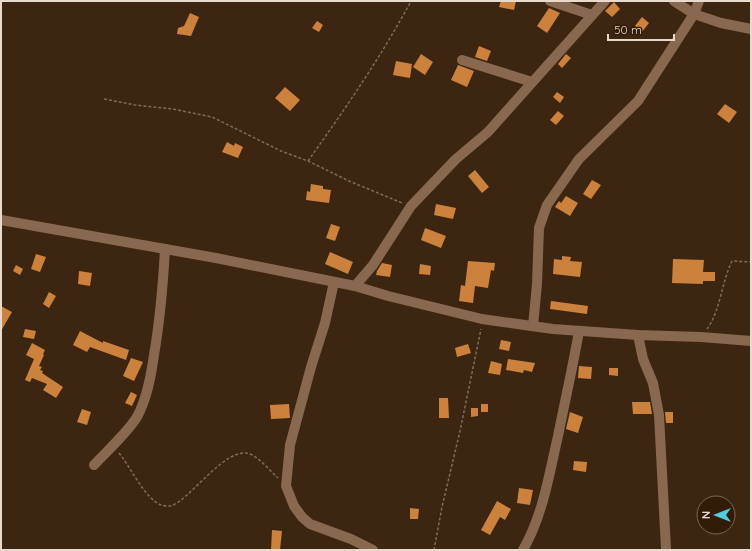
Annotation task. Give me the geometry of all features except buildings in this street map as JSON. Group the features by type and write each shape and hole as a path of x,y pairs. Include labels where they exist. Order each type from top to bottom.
{"street":[{"path":"550,1 592,15"},
{"path":"355,286 373,266 411,206 456,159 488,132 604,1"},
{"path":"674,1 694,14 721,23 751,29"},
{"path":"533,326 537,284 539,228 546,205 579,159 638,101 694,14 699,1"},
{"path":"462,60 532,82"},
{"path":"1,220 165,249 355,286 394,298 482,319 579,331 751,341"},
{"path":"94,465 136,419 142,408 152,368 162,298 165,249"},
{"path":"334,282 325,323 311,367 290,445 286,486 294,506 302,517 310,524 351,539 373,550"},
{"path":"523,550 535,524 544,498 566,399 579,331"},
{"path":"638,335 643,359 653,383 659,415 666,549"}],"path":[{"path":"308,162 356,94 393,35 411,1"},
{"path":"104,100 172,109 212,117 280,151 411,206"},
{"path":"701,337 710,325 726,272 732,261 751,262"},
{"path":"434,550 442,507 460,431 482,319"},
{"path":"113,445 126,460 143,488 160,505 173,506 220,465 231,457 240,454 248,453 257,458 286,486"}]}
